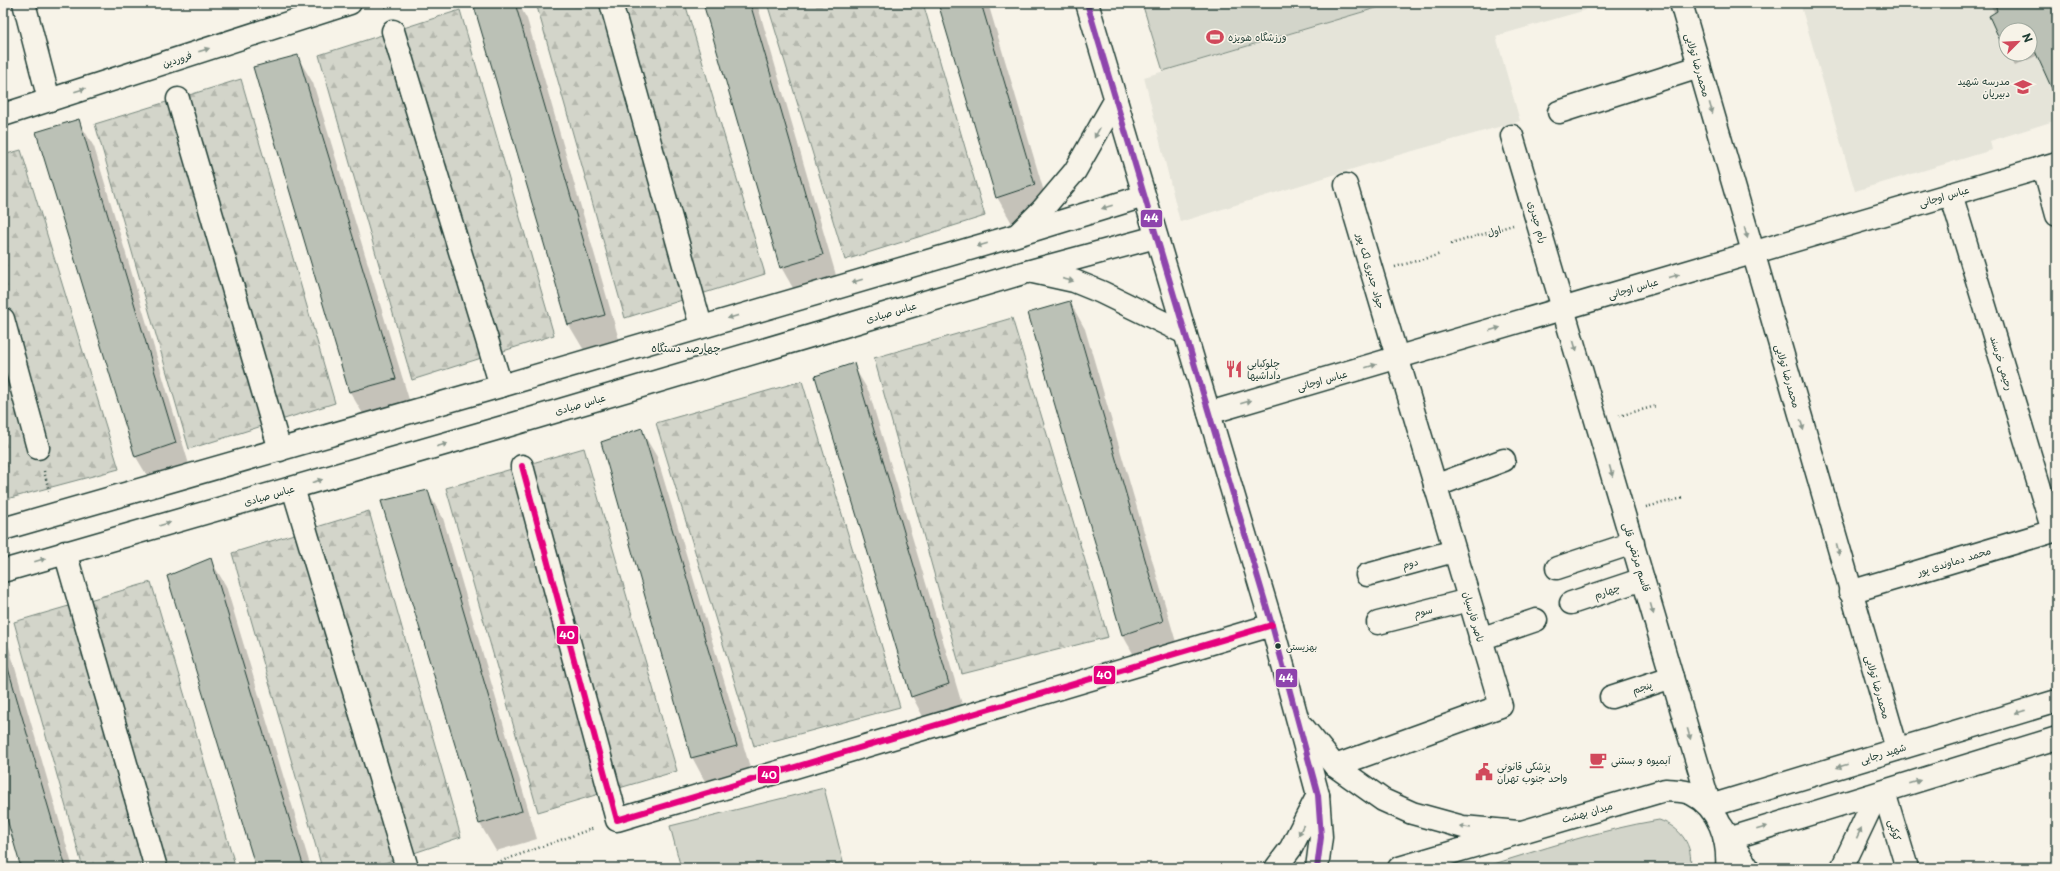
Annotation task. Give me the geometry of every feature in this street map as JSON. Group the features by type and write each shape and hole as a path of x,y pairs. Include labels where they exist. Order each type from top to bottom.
{"main road":[{"path":"24,3 49,100"},
{"name":"فروردین","path":"3,115 350,3"},
{"path":"611,3 701,326"},
{"path":"1087,3 1272,625 1318,795 1322,837 1317,868"},
{"name":"محمدرضا تولایی","path":"1680,3 1850,592 1897,749"},
{"path":"392,31 501,386"},
{"path":"1558,112 1699,67"},
{"path":"1017,235 1042,210 1075,172 1116,98"},
{"path":"178,99 280,450"},
{"name":"رام حیدری","path":"1512,136 1564,308"},
{"path":"2050,165 2057,214"},
{"name":"عباس اوجانی","path":"1209,414 2050,165"},
{"name":"جواد جدیری لک پور","path":"1346,185 1397,358"},
{"name":"رحیمی خرسند","path":"1951,194 2055,530"},
{"path":"3,530 1017,235 1144,196"},
{"name":"عباس صیادی","path":"3,571 65,552 293,488 1030,272 1156,237"},
{"path":"1030,272 1074,281 1088,286 1185,332"},
{"name":"قاسم مرتضی قلی","path":"1564,308 1710,806"},
{"path":"3,319 38,448"},
{"name":"ناصر فارسیان","path":"1335,766 1501,706 1397,358"},
{"path":"1435,486 1504,460"},
{"path":"522,466 617,820 1272,625"},
{"path":"293,488 407,868"},
{"name":"محمد دماوندی پور","path":"1850,592 2055,530"},
{"path":"1557,568 1633,543"},
{"name":"دوم","path":"1367,575 1454,551"},
{"path":"65,552 156,868"},
{"name":"چهارم","path":"1571,603 1644,579"},
{"name":"سوم","path":"1378,623 1469,600"},
{"path":"1480,639 1536,620"},
{"name":"پنجم","path":"1611,697 1672,677"},
{"name":"شهید رجایی","path":"1710,806 2057,701"},
{"path":"1297,719 1335,766 1383,800 1412,813 1463,827 1518,832"},
{"path":"1748,868 1725,835 1881,793 2057,738"},
{"name":"میدان بهشت","path":"1399,868 1665,790 1691,793 1710,806 1725,835 1727,847 1727,868"},
{"path":"1842,868 1881,793"},
{"name":"کوکبی","path":"1881,793 1906,868"},
{"path":"1276,868 1292,848 1318,795"}],"path":[{"name":"اول","path":"1451,244 1537,218"},
{"path":"1372,274 1441,254"},
{"path":"1597,422 1656,406"},
{"path":"38,448 55,515"},
{"path":"1624,512 1683,498"},
{"path":"482,868 617,820"}],"shaded area":[{"path":"1394,3 1584,3 1586,10 1496,36 1520,121 1395,156 1180,222 1144,77"},
{"path":"1800,3 2057,3 2057,120 1990,141 1992,150 1855,191"}],"green space":[{"path":"536,3 685,3 765,274 625,318"},
{"path":"767,3 923,3 985,216 845,260"},
{"name":"ورزشگاه هویزه","path":"1142,3 1393,3 1163,71"},
{"path":"460,10 554,335 412,380 319,55"},
{"path":"241,79 335,403 189,449 95,124"},
{"path":"21,150 119,469 3,500 3,155"},
{"path":"1012,318 1108,637 962,674 874,358"},
{"path":"802,381 900,707 754,746 656,423"},
{"path":"584,448 677,771 538,812 446,488"},
{"path":"369,511 461,837 370,868 322,868 232,553"},
{"path":"151,582 236,868 83,868 14,622"},
{"path":"824,788 843,862 819,868 681,868 670,826"},
{"path":"1659,820 1673,827 1684,838 1690,852 1690,868 1481,868 1591,835"}],"building":[{"path":"473,3 515,3 605,315 568,325"},
{"path":"703,3 750,3 823,255 780,268"},
{"path":"938,3 981,3 1035,185 996,198"},
{"path":"1995,3 2057,3 2057,100 2038,58 2038,22 1998,22 1998,36 1989,16 1997,11"},
{"path":"298,55 396,379 349,392 253,67"},
{"path":"79,119 176,443 135,457 36,132"},
{"path":"1070,301 1163,621 1122,635 1028,313"},
{"path":"854,363 949,684 911,697 815,376"},
{"path":"642,428 737,746 691,758 601,442"},
{"path":"428,490 522,811 479,824 381,501"},
{"path":"211,558 304,868 256,868 167,576"},
{"path":"3,651 66,868 21,868 3,805"}],"transit line":[{"name":"44","path":"1087,3 1272,625 1318,795 1321,837 1317,868"},
{"name":"40","path":"522,466 617,820 1272,625"}],"place":[{"name":"ورزشگاه هویزه","path":"1215,37"},
{"name":"مدرسه شهید دبیریان","path":"2023,87"},
{"name":"چلوکبابی داداشیها","path":"1234,369"},
{"name":"بهزیستی","path":"1278,646"},
{"name":"آبمیوه و بستنی","path":"1598,760"},
{"name":"پزشکی قانونی واحد جنوب تهران","path":"1484,772"}],"district":[{"name":"چهارصد دستگاه","path":"686,348"}]}
